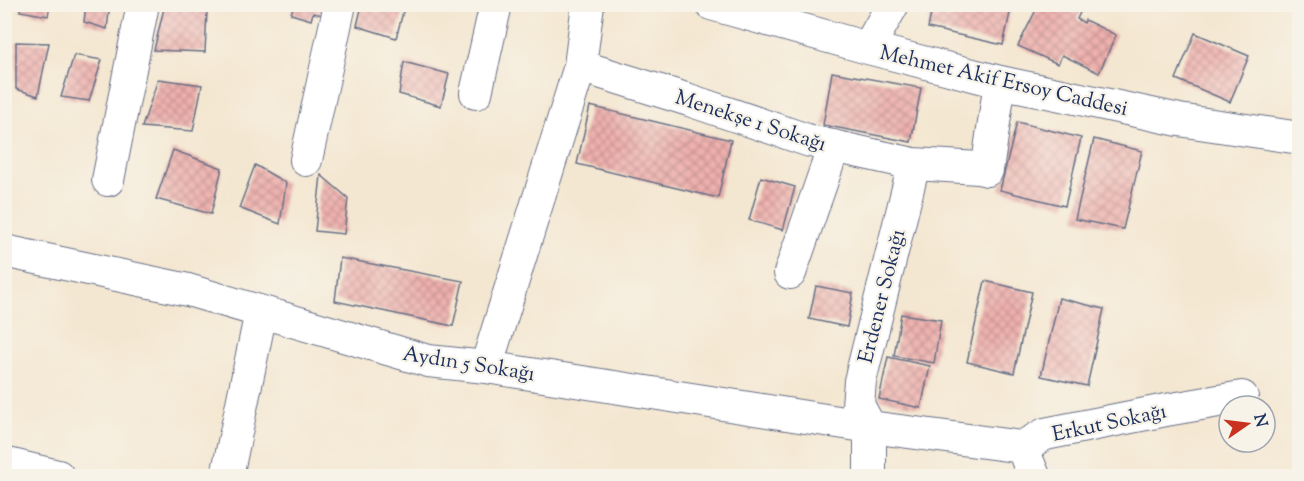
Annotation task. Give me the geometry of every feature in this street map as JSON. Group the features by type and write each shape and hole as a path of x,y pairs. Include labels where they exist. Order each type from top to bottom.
{"street":[{"path":"108,180 143,4"},
{"path":"306,160 340,4"},
{"path":"476,93 496,4"},
{"path":"486,367 580,66 588,4"},
{"name":"Mehmet Akif Ersoy Caddesi","path":"711,4 1000,82 1179,120 1299,138"},
{"path":"868,48 893,4"},
{"name":"Menekşe 1 Sokağı","path":"580,66 810,141 914,164 987,170 1000,82"},
{"path":"790,273 834,146"},
{"name":"Erdener Sokağı","path":"870,427 858,405 860,381 914,164"},
{"name":"Aydın 5 Sokağı","path":"4,250 188,290 428,361 486,367 870,427"},
{"path":"226,477 261,312"},
{"name":"Erkut Sokağı","path":"1022,447 1045,434 1217,401"},
{"path":"870,477 870,427 1022,447 1034,477"},
{"path":"4,463 58,477"}],"building":[{"path":"21,4 50,4 48,16 20,11"},
{"path":"86,4 110,4 107,29 84,22"},
{"path":"165,4 191,4 207,11 205,52 154,50"},
{"path":"294,4 326,4 323,15 313,13 311,20 291,14"},
{"path":"933,4 1012,4 1003,45 928,28"},
{"path":"1039,4 1084,4 1077,19 1084,23 1085,20 1116,35 1099,73 1062,55 1058,64 1018,46"},
{"path":"362,5 405,5 396,38 357,26"},
{"path":"1195,33 1249,56 1230,102 1176,79"},
{"path":"16,42 49,43 38,96 16,89"},
{"path":"74,55 102,60 89,101 61,97"},
{"path":"404,62 449,74 441,106 399,94"},
{"path":"832,72 921,88 911,142 823,125"},
{"path":"158,79 202,85 193,131 142,127"},
{"path":"590,106 731,140 718,198 577,164"},
{"path":"1017,122 1081,138 1065,206 1000,190"},
{"path":"1094,139 1142,151 1123,229 1075,219"},
{"path":"173,150 222,168 211,214 156,199"},
{"path":"255,165 286,183 280,224 239,208"},
{"path":"321,175 348,198 344,234 315,231"},
{"path":"761,177 795,187 783,230 749,220"},
{"path":"340,258 463,281 453,326 335,301"},
{"path":"985,281 1032,292 1014,373 967,362"},
{"path":"816,286 853,293 847,327 809,319"},
{"path":"1059,298 1104,309 1087,386 1041,376"},
{"path":"901,314 941,320 934,363 894,356"},
{"path":"888,357 930,366 921,408 879,399"}]}
